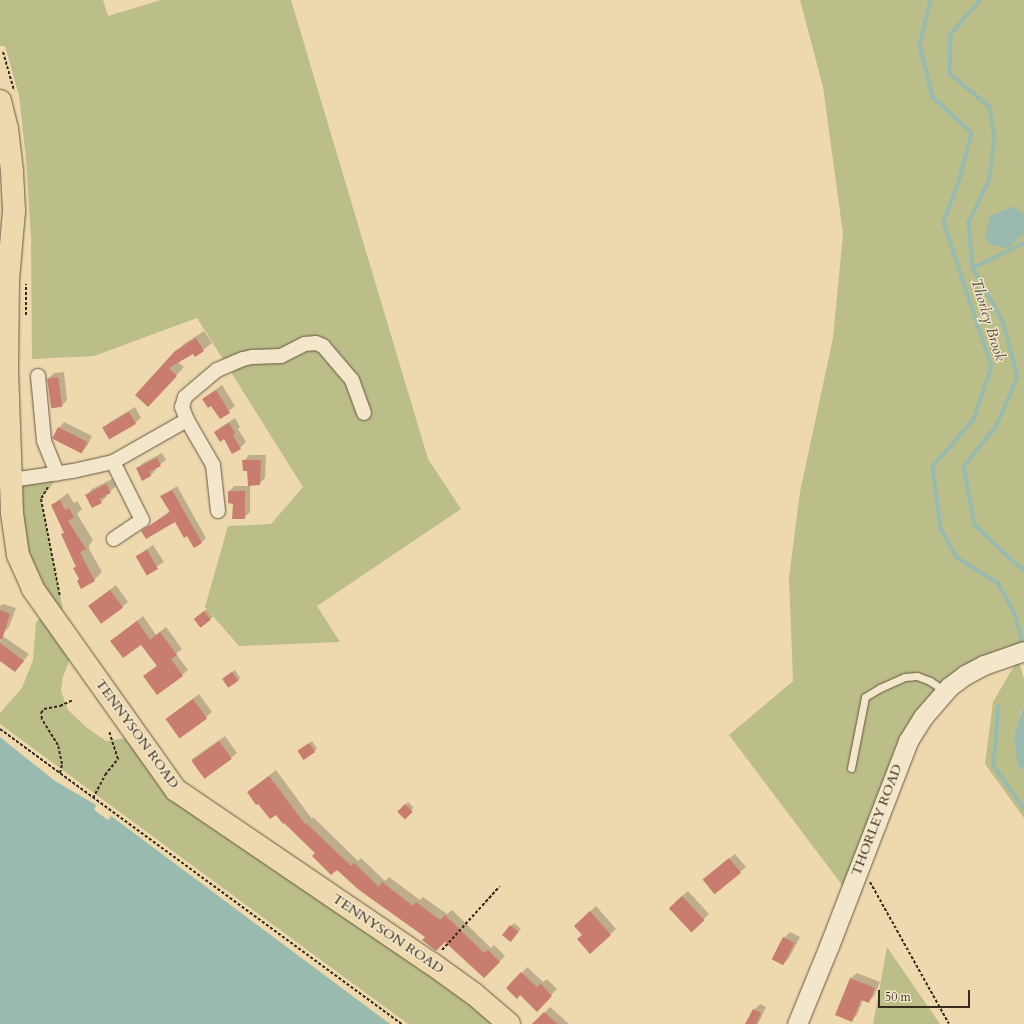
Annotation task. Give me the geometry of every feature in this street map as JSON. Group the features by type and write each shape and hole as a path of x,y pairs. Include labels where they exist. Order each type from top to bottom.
{"main road":[{"name":"TENNYSON ROAD","path":"0,101 7,129 12,171 14,211 8,279 4,369 12,480 12,513 18,555 33,589 54,621 176,790 431,963 474,994 509,1024"},
{"name":"THORLEY ROAD","path":"797,1024 908,741 923,717 945,691 965,675 984,665 1016,654"}],"street":[{"path":"218,511 213,465 187,420 182,407 185,396 217,370 233,362 252,357 281,356 310,342 316,343 323,346 352,380 364,413"},
{"path":"38,376 44,441 60,473"},
{"path":"12,480 60,473 113,462 187,420"},
{"path":"113,462 142,520 114,538"}],"lane":[{"path":"851,768 865,697 880,688 906,677 917,676 930,681 945,691"}],"path":[{"path":"54,621 63,610 41,499 60,473"},
{"path":"60,774 62,764 58,745 42,720 41,713 44,709 60,706 73,700"},
{"path":"0,729 402,1024"},
{"path":"93,798 105,775 118,759 109,731"},
{"path":"854,881 869,882 949,1024"},
{"path":"431,963 500,886"}],"green space":[{"path":"0,0 103,0 108,16 161,0 291,0 428,459 461,509 317,606 340,642 239,646 205,607 228,526 271,524 303,487 197,318 94,356 32,359 31,238 26,158 19,96 5,46 0,46"},
{"path":"800,0 1024,0 1024,645 945,681 845,889 729,735 793,681 789,577 800,492 833,338 843,234 823,87"},
{"path":"62,472 41,499 63,610 54,621 33,589 12,480"},
{"path":"43,616 71,656 63,677 61,691 68,710 86,727 106,741 127,738 166,791 470,1000 497,1024 408,1024 0,724 0,713 22,688 33,660 36,622"},
{"path":"1018,659 1024,679 1024,704 1020,715 1018,766 1024,772 1024,818 985,764 993,702"},
{"path":"887,947 940,1024 873,1024"}],"water":[{"path":"1014,206 1024,215 1024,233 1008,248 990,245 985,237 990,216"},
{"path":"1024,704 1024,772 1018,766 1014,737"},
{"path":"0,737 55,781 96,805 94,810 108,820 111,816 390,1024 0,1024"}],"building":[{"path":"196,338 204,351 195,357 193,354 169,368 177,376 148,407 135,395 175,351"},
{"path":"58,377 62,407 51,408 47,379"},
{"path":"216,390 230,413 220,419 211,406 208,408 202,399"},
{"path":"129,412 136,424 109,440 102,428"},
{"path":"229,423 235,433 233,435 241,449 232,454 224,439 220,442 214,432"},
{"path":"58,427 87,442 82,454 52,439"},
{"path":"157,458 161,466 149,472 151,476 142,481 136,468"},
{"path":"242,460 261,460 260,485 248,486 247,471 243,471"},
{"path":"106,484 111,493 99,499 102,503 92,508 85,495"},
{"path":"172,490 202,543 194,548 187,536 184,538 175,522 146,539 141,531 170,512 160,496"},
{"path":"228,491 245,491 245,519 232,519 233,504 228,503"},
{"path":"60,500 65,510 69,508 74,517 68,521 86,549 80,552 95,581 81,589 77,581 79,579 73,568 76,567 61,534 64,533 51,505"},
{"path":"147,550 158,569 147,576 136,556"},
{"path":"110,590 123,608 101,624 88,606"},
{"path":"0,610 10,614 2,640 0,639"},
{"path":"204,611 211,620 201,628 194,619"},
{"path":"137,621 150,640 160,632 177,655 171,659 183,676 157,695 143,676 157,666 141,645 123,658 110,641"},
{"path":"0,643 24,661 15,672 0,661"},
{"path":"232,672 238,681 228,688 222,679"},
{"path":"193,699 207,718 180,738 165,719"},
{"path":"219,741 232,759 204,779 191,761"},
{"path":"309,743 315,752 304,760 297,751"},
{"path":"269,776 305,824 306,823 351,866 354,863 379,887 382,882 413,906 416,902 440,920 445,915 484,953 488,950 500,962 484,978 445,942 436,951 422,940 425,937 359,890 337,870 331,875 312,856 315,853 284,823 283,824 276,815 270,819 258,804 256,805 247,792"},
{"path":"405,804 413,812 405,820 397,812"},
{"path":"729,858 741,873 715,894 703,879"},
{"path":"682,896 705,920 691,932 669,908"},
{"path":"590,911 611,935 590,954 577,939 582,935 574,926"},
{"path":"510,925 519,932 511,942 502,935"},
{"path":"783,937 795,943 783,965 772,959"},
{"path":"521,972 537,987 541,984 552,996 537,1012 520,995 517,999 506,988"},
{"path":"850,978 875,988 869,1003 861,1000 852,1022 835,1015"},
{"path":"753,1009 761,1013 756,1024 745,1024"},
{"path":"544,1012 557,1024 532,1024"}],"waterway":[{"name":"Thorley Brook","path":"931,0 920,45 933,97 972,133 960,179 944,223 992,367 974,420 933,467 941,529 958,558 998,583 1016,616 1024,646"},
{"path":"981,0 951,34 950,74 990,107 995,138 990,179 969,223 973,268 1003,321 1018,377 997,426 964,467 975,525 1024,571"},
{"path":"973,268 1024,243"},
{"path":"999,706 994,766 1024,808"}]}
